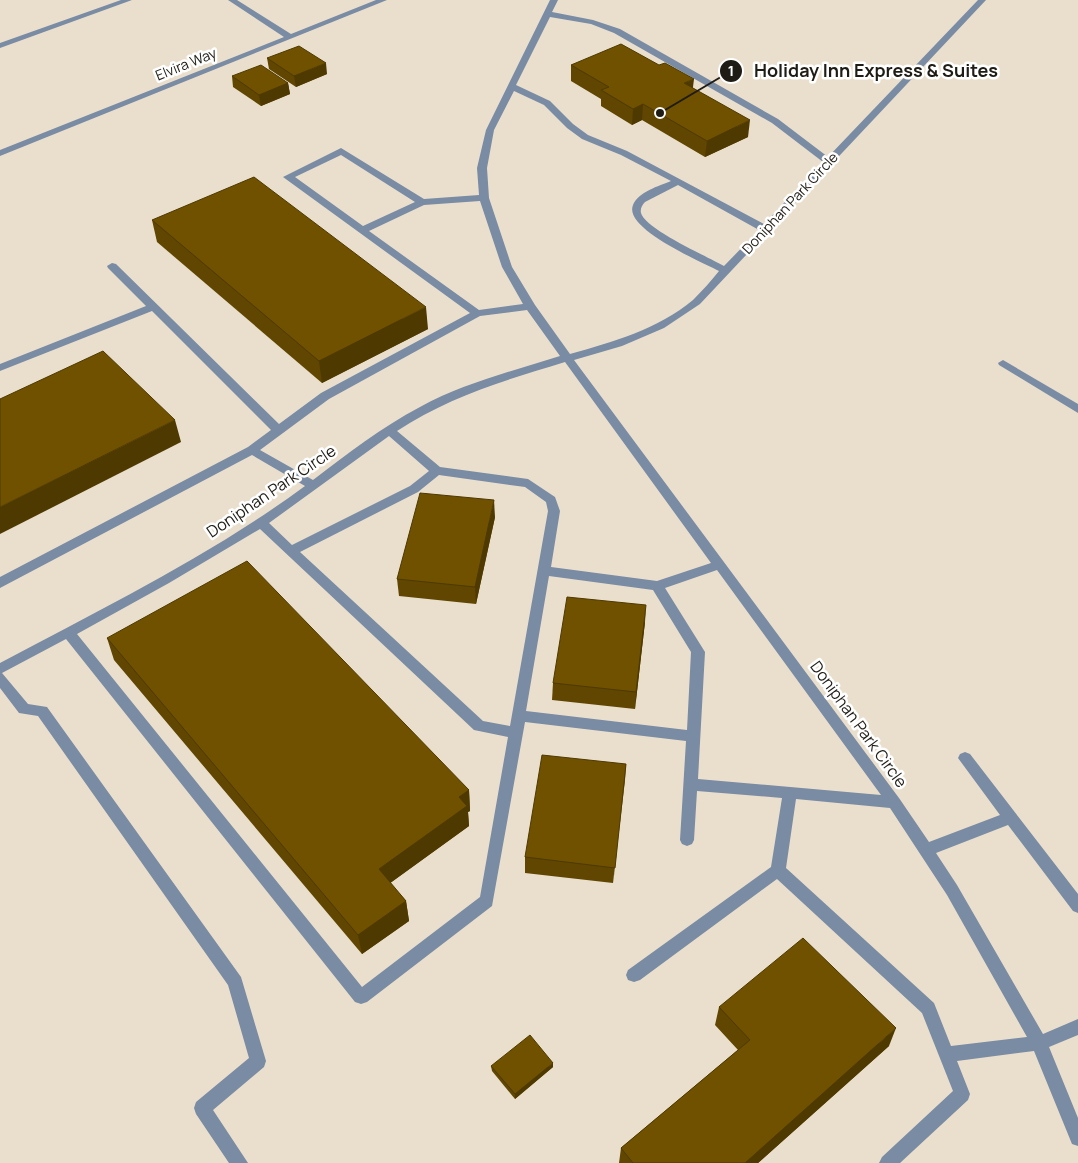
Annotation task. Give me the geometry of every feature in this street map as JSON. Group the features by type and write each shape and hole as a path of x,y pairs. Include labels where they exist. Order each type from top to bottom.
{"street":[{"path":"0,46 128,0"},
{"path":"232,0 290,37"},
{"name":"Elvira Way","path":"0,153 383,0"},
{"name":"Doniphan Park Circle","path":"554,0 490,130 482,168 484,198 507,268 530,306 567,358 894,802 926,850 952,890 1039,1043 1078,1138"},
{"name":"Doniphan Park Circle","path":"0,669 177,573 261,523 405,420 449,396 486,382 618,344 660,326 696,302 982,0"},
{"path":"547,14 593,22 617,31 775,121 829,162"},
{"path":"511,86 547,103 584,137 624,153 765,229"},
{"path":"422,202 340,151 288,177 477,312"},
{"path":"678,181 642,200 636,206 636,214 641,223 651,231 726,271"},
{"path":"362,230 422,202 484,198"},
{"path":"112,266 279,431"},
{"path":"0,583 252,450 324,396 477,312 530,306"},
{"path":"0,368 153,307"},
{"path":"1002,363 1078,410"},
{"path":"68,632 361,997 487,901 554,511 551,500 528,483 437,471 390,431"},
{"path":"252,450 314,486"},
{"path":"290,551 414,489 437,471"},
{"path":"261,523 479,726 516,733"},
{"path":"543,571 657,586 719,564"},
{"path":"657,586 698,652 687,840"},
{"path":"0,678 24,709 42,712 235,982 258,1061 202,1108 239,1163"},
{"path":"519,716 693,736"},
{"path":"965,758 1078,906"},
{"path":"690,784 894,802"},
{"path":"634,975 778,870 790,793"},
{"path":"926,850 1010,818"},
{"path":"778,870 928,1008 947,1054 962,1094 888,1163"},
{"path":"947,1054 1039,1043 1078,1027"}],"building":[{"path":"621,44 659,65 665,63 694,79 684,83 750,120 707,141 643,104 633,109 601,90 609,87 571,65"},
{"path":"299,46 326,63 294,76 267,58"},
{"path":"261,65 288,83 259,95 232,76"},
{"path":"254,177 426,307 319,361 152,220"},
{"path":"103,351 175,420 0,507 0,399"},
{"path":"420,493 494,500 475,587 397,579"},
{"path":"247,561 469,790 459,797 467,806 379,869 406,901 358,935 107,638"},
{"path":"567,597 646,605 636,692 553,683"},
{"path":"542,755 626,764 615,868 525,857"},
{"path":"803,938 896,1028 745,1163 633,1163 621,1148 750,1040 719,1007"},
{"path":"530,1035 553,1063 515,1094 491,1066"}],"place":[{"name":"Holiday Inn Express & Suites","path":"660,113"}]}
